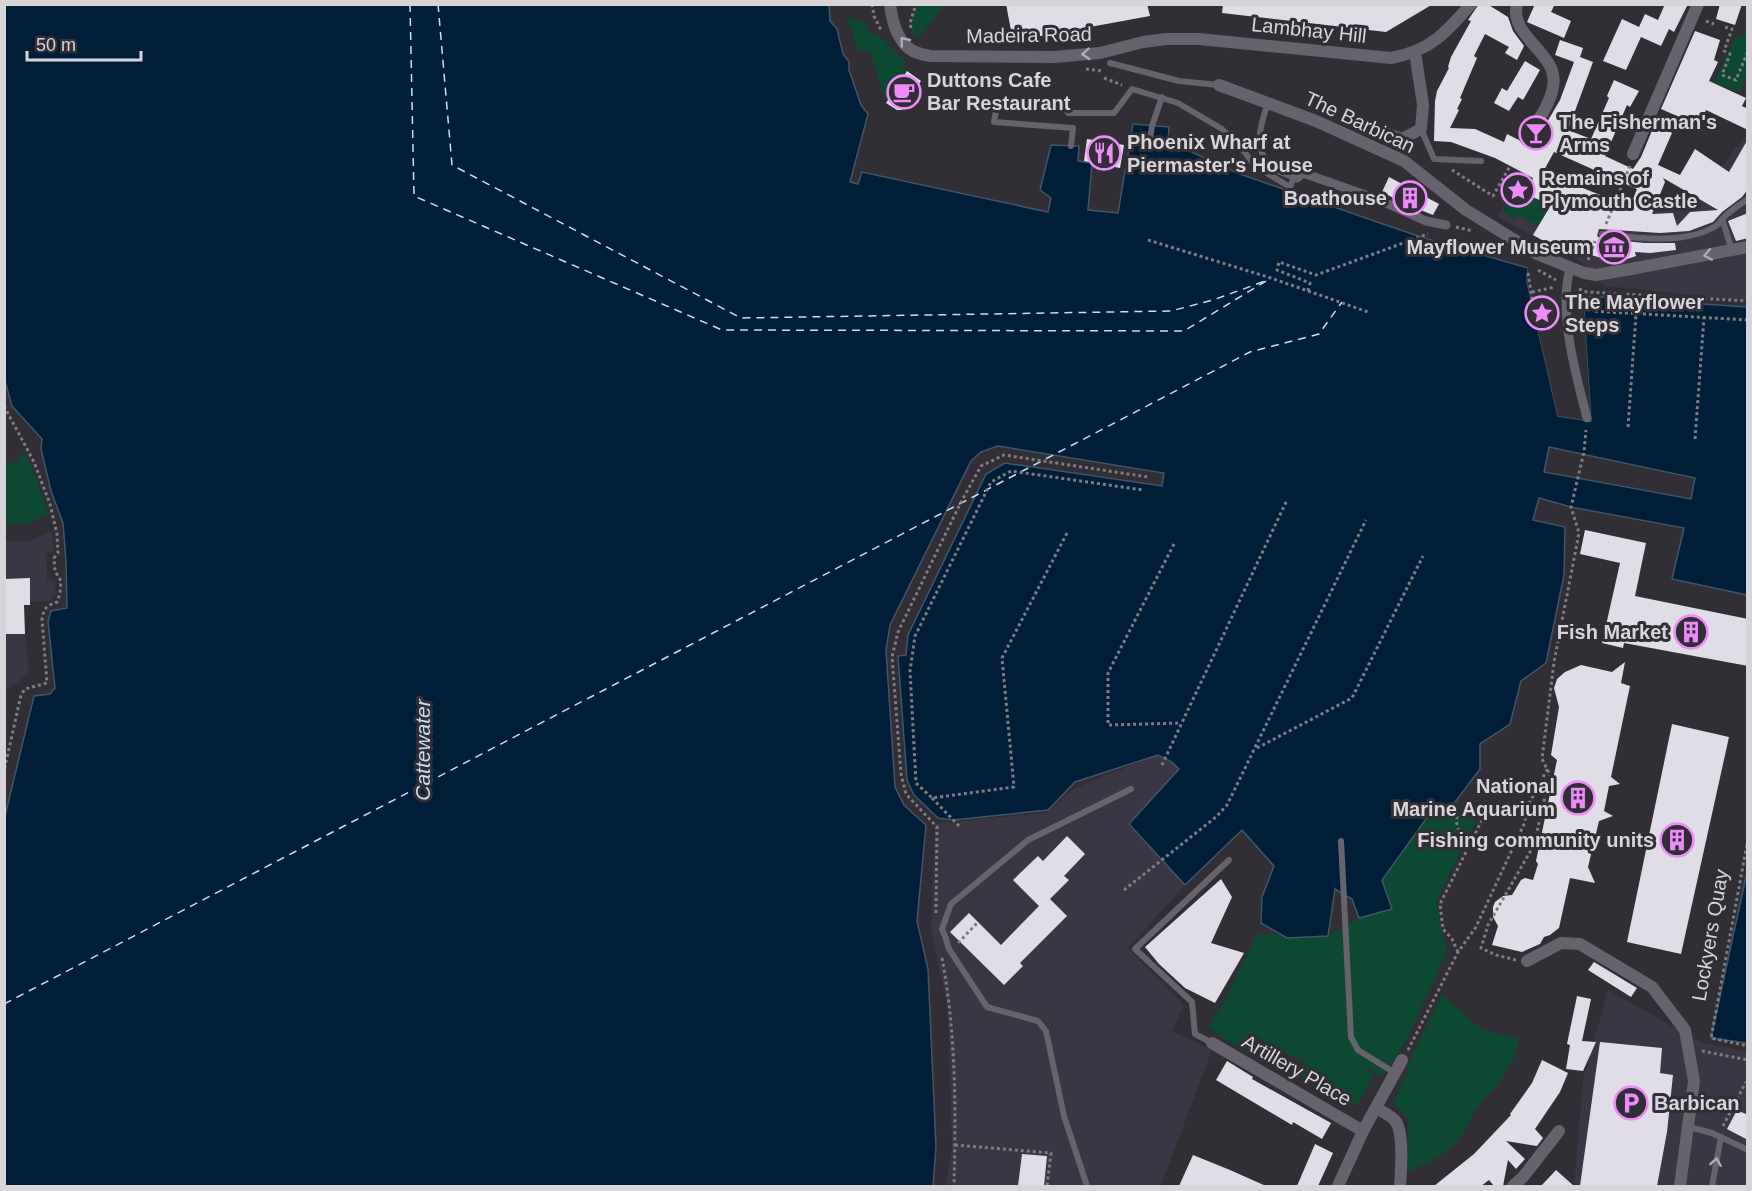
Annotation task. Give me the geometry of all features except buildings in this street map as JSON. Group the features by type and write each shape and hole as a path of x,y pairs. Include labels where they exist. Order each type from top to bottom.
{"street":[{"name":"Madeira Road","path":"890,4 891,16 901,40 913,51 931,56 1054,57 1100,53 1143,42 1166,39 1199,39"},
{"name":"Lambhay Hill","path":"1199,39 1391,58 1415,52 1432,44 1446,33 1471,4"},
{"path":"1517,4 1516,21 1544,56 1553,79 1549,99 1527,138"},
{"path":"1633,154 1698,4"},
{"path":"1364,126 1402,139 1421,129 1423,105 1415,52"},
{"name":"The Barbican","path":"1219,85 1316,121 1404,161 1466,210 1537,254 1570,269 1596,275 1748,247"},
{"path":"1296,178 1303,173 1377,199 1426,221 1446,225"},
{"path":"1570,269 1565,285 1571,353 1587,418"},
{"name":"Lockyers Quay","path":"1527,961 1560,942 1580,944 1652,987 1685,1030 1694,1081 1680,1186"},
{"name":"Artillery Place","path":"1212,1043 1363,1131"},
{"path":"1338,1186 1363,1131 1402,1060"},
{"path":"1376,1108 1396,1121 1399,1128 1400,1186"},
{"path":"1513,1186 1523,1177 1559,1131"}],"lane":[{"name":"The Barbican","path":"1110,63 1179,81 1219,85"},
{"path":"1062,102 1068,113 1114,113 1132,89 1178,103 1222,129 1255,166 1290,187 1296,178 1274,169 1260,152 1259,135 1268,103"},
{"path":"1149,146 1152,126 1162,98"},
{"path":"998,100 993,122 1073,128 1071,146"},
{"path":"1421,129 1434,159 1481,161"},
{"path":"1602,234 1649,239 1681,237 1708,230 1719,224 1722,219 1748,199"},
{"path":"1722,219 1732,250"},
{"path":"1087,1186 1064,1116 1046,1031 1038,1021 987,1007 949,949 942,929 951,904 1028,840 1131,789"},
{"path":"1341,841 1351,1037 1358,1050 1395,1073"},
{"path":"1212,1043 1195,1034 1192,1002 1134,949 1229,860"},
{"path":"1689,1127 1720,1137 1748,1150"},
{"path":"1712,1186 1720,1137"}],"path":[{"path":"913,34 910,23 916,4"},
{"path":"1725,27 1732,29 1724,51 1730,54 1722,75 1736,80 1748,51"},
{"path":"1104,78 1132,89"},
{"path":"1584,273 1593,244 1602,234 1633,154"},
{"path":"1434,159 1493,195 1510,166"},
{"path":"1308,291 1310,283 1276,270 1279,262 1316,275 1421,237 1446,225 1473,231 1482,236"},
{"path":"1148,240 1368,312"},
{"path":"1528,273 1533,304"},
{"path":"1532,292 1565,285 1587,292 1748,301"},
{"path":"1592,296 1592,311 1748,320"},
{"path":"1628,427 1636,314"},
{"path":"1695,439 1704,317"},
{"path":"4,406 34,462 50,504 57,534 58,553 54,558 55,571 61,581 57,602 47,605 42,619 47,683 26,689 21,695 4,771"},
{"path":"1527,961 1509,959 1481,948 1488,925 1534,845 1550,775 1542,759 1554,662 1579,533 1571,507 1584,452 1587,418"},
{"path":"936,918 937,827 906,794 901,774 892,657 898,632 981,466 1004,455 1148,477"},
{"path":"962,828 916,783 910,671 915,636 991,482 1011,471 1143,490"},
{"path":"1162,765 1287,500"},
{"path":"1124,890 1216,817 1227,805 1366,520"},
{"path":"932,798 1014,787 1002,658 1067,533"},
{"path":"1174,544 1108,673 1108,725 1181,723"},
{"path":"1255,749 1352,698 1423,556"},
{"path":"1402,1060 1458,952 1476,927 1525,822 1526,809 1548,768"},
{"path":"1458,952 1452,939 1443,929 1440,904 1482,822 1493,813 1505,809 1526,809"},
{"path":"1456,816 1457,827 1462,836 1471,841"},
{"path":"1445,847 1451,838 1468,847"},
{"name":"Lockyers Quay","path":"1748,839 1711,1038 1748,1046"},
{"path":"942,957 950,1011 955,1145 954,1186"},
{"path":"1689,1048 1748,1060"},
{"path":"1720,1137 1723,1124 1746,1082"},
{"path":"955,1145 1051,1153 1047,1186"}],"shaded area":[{"path":"1747,134 1747,301 1605,286 1579,261 1498,217 1511,193 1607,229 1639,208 1691,205"},
{"path":"52,532 54,552 46,553 47,580 55,581 56,594 50,601 31,602 30,605 24,605 29,673 5,691 5,541 28,541"},
{"path":"1158,755 1172,762 1179,769 1129,824 1185,885 1128,948 1184,1005 1172,1031 1212,1050 1161,1186 946,1186 952,1148 948,1009 931,930 935,824 1046,813 1075,788"},
{"path":"1608,990 1700,1042 1747,1051 1747,1186 1574,1186 1583,1079"}],"green space":[{"path":"916,5 945,5 921,36 913,34 910,23"},
{"path":"847,16 861,22 865,21 869,32 877,34 906,62 902,68 907,71 886,103 870,51 858,50"},
{"path":"1747,23 1747,69 1741,92 1714,83 1735,37 1742,37"},
{"path":"1520,177 1531,182 1527,194 1554,207 1538,226 1519,216 1515,221 1503,211"},
{"path":"24,451 49,514 27,523 5,524 5,464 17,462"},
{"path":"1436,805 1481,811 1436,902 1447,951 1406,1041 1383,1076 1347,1059 1374,1074 1357,1106 1300,1075 1321,1034 1305,1063 1252,1035 1243,1051 1208,1027 1228,994 1257,934 1328,936 1359,918 1391,909 1382,880"},
{"path":"1442,994 1481,1029 1519,1039 1508,1069 1476,1110 1457,1141 1438,1157 1408,1171 1408,1118 1393,1103 1408,1071 1407,1065"}],"water":[{"name":"Cattewater","path":"5,5 829,5 830,21 837,29 843,54 849,62 849,70 861,105 868,114 850,182 858,184 862,172 1048,212 1051,198 1040,190 1051,145 1079,146 1078,161 1092,163 1088,210 1118,213 1133,124 1169,127 1168,141 1237,173 1421,237 1528,268 1527,282 1558,416 1591,421 1583,296 1747,307 1747,595 1672,579 1684,528 1571,507 1539,498 1533,520 1565,527 1564,575 1546,663 1521,681 1510,724 1480,744 1480,769 1452,806 1436,805 1382,880 1392,909 1359,918 1352,899 1335,889 1328,936 1287,938 1261,923 1262,897 1274,866 1242,830 1185,885 1129,824 1179,769 1172,762 1158,755 1075,782 1048,810 953,820 938,818 914,795 907,780 898,656 906,655 908,635 986,474 1005,463 1162,486 1164,473 998,446 981,452 971,461 890,625 886,650 895,787 904,805 926,825 917,921 928,969 936,1147 933,1186 5,1186 5,816 34,696 50,694 55,688 48,621 51,611 67,608 63,523 51,491 41,449 42,439 12,406 5,381","holes":["1549,447 1695,478 1691,499 1544,472"]},
{"path":"1747,872 1748,1043 1711,1038"}],"pier":[{"path":"1528,268 1531,269 1530,282 1561,414 1588,418 1580,295 1583,296 1591,421 1558,416 1527,282"}],"ferry route":[{"path":"410,4 414,196 722,330 1184,331 1271,278"},
{"path":"438,4 452,165 741,318 1171,311 1213,300 1268,280"},
{"path":"4,1004 1250,352 1319,334 1342,302"}],"place":[{"name":"Duttons Cafe Bar Restaurant","path":"904,92"},
{"name":"The Fisherman's Arms","path":"1536,133"},
{"name":"Phoenix Wharf at Piermaster's House","path":"1104,153"},
{"name":"Remains of Plymouth Castle","path":"1518,190"},
{"name":"Boathouse","path":"1410,198"},
{"name":"Mayflower Museum","path":"1614,247"},
{"name":"The Mayflower Steps","path":"1542,313"},
{"name":"Fish Market","path":"1691,632"},
{"name":"National Marine Aquarium","path":"1578,798"},
{"name":"Fishing community units","path":"1677,840"},
{"name":"Barbican","path":"1631,1103"}]}
